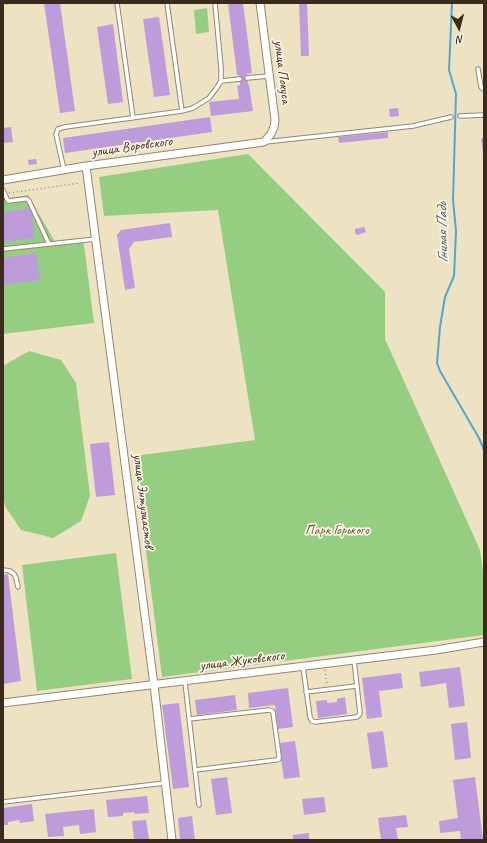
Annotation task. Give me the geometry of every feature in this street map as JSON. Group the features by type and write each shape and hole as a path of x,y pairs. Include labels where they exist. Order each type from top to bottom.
{"street":[{"name":"улица Покуса","path":"260,3 275,120 271,134 264,142"},
{"name":"улица Воровского","path":"3,180 64,171 86,166 264,142"},
{"name":"улица Энтузиастов","path":"86,166 154,685 172,840"},
{"name":"улица Жуковского","path":"3,703 185,682 436,650 484,642"}],"lane":[{"path":"117,3 132,118"},
{"path":"167,3 182,111"},
{"path":"64,171 56,134 58,129 182,111 193,108 209,98 221,81 215,3"},
{"path":"478,69 481,87 484,89"},
{"path":"247,78 269,76"},
{"path":"221,81 240,79"},
{"path":"460,116 484,115"},
{"path":"264,142 413,126 451,117"},
{"path":"3,192 8,201 27,199 29,201 49,244"},
{"path":"3,249 96,239"},
{"path":"3,570 10,571 14,574 18,587"},
{"path":"303,667 310,717 312,721 315,722 357,717 360,712 354,660"},
{"path":"185,682 199,805"},
{"path":"306,692 356,686"},
{"path":"189,719 269,710 272,711 280,756 276,760 195,770"},
{"path":"3,802 166,783"}],"path":[{"path":"3,6 9,3"},
{"path":"3,192 88,182"},
{"path":"325,664 328,690"}],"green space":[{"path":"207,8 209,32 196,34 194,10"},
{"name":"Парк Горького","path":"248,154 385,292 385,339 480,550 484,581 484,635 162,677 134,456 255,440 218,210 104,216 99,177"},
{"path":"28,195 55,242 83,238 94,323 3,334 3,199"},
{"path":"29,351 61,360 76,383 90,496 81,521 53,538 21,530 5,506 3,494 3,366"},
{"path":"116,553 132,679 37,691 22,565"}],"building":[{"path":"44,3 60,3 75,111 60,113"},
{"path":"228,3 243,3 252,73 247,74 248,85 249,84 253,111 211,116 209,102 239,99 237,86 240,85 239,75 237,75"},
{"path":"307,3 309,56 301,56 299,4"},
{"path":"159,17 170,95 154,97 143,19"},
{"path":"113,24 123,102 108,104 97,27"},
{"path":"398,108 399,116 390,117 389,109"},
{"path":"210,117 212,132 65,153 63,138"},
{"path":"11,127 13,142 3,143 3,128"},
{"path":"388,132 388,138 339,143 338,137"},
{"path":"484,138 484,153 483,153 481,139"},
{"path":"36,159 37,164 29,165 28,160"},
{"path":"31,208 35,238 3,242 3,212"},
{"path":"170,223 172,237 134,242 129,249 135,288 125,290 117,235 121,230"},
{"path":"364,227 366,232 357,235 355,233 355,229"},
{"path":"36,253 40,280 3,285 3,258"},
{"path":"109,442 115,495 96,497 90,444"},
{"path":"8,574 21,681 3,684 3,575"},
{"path":"460,667 465,706 449,708 446,683 421,687 419,672"},
{"path":"401,673 403,688 379,691 382,717 367,719 362,678"},
{"path":"288,688 293,727 278,729 275,705 249,708 248,693"},
{"path":"235,695 237,710 197,715 195,700"},
{"path":"345,697 347,714 318,718 316,701 327,700 327,703 337,702 337,699"},
{"path":"179,703 189,787 173,789 162,705"},
{"path":"467,722 471,758 455,760 451,724"},
{"path":"383,731 388,767 372,769 367,733"},
{"path":"295,741 300,777 284,779 279,743"},
{"path":"227,777 232,813 216,815 211,779"},
{"path":"475,777 483,840 461,840 460,831 440,833 439,821 458,818 453,780"},
{"path":"147,796 149,813 123,813 123,816 108,817 106,800"},
{"path":"324,797 326,812 304,815 302,799"},
{"path":"32,804 34,821 20,823 19,820 8,822 8,825 3,825 3,808"},
{"path":"94,809 96,832 80,834 79,825 63,827 64,836 48,837 45,814"},
{"path":"406,815 408,827 396,828 398,840 381,840 378,818"},
{"path":"192,816 195,840 180,840 178,818"},
{"path":"146,820 149,840 134,840 132,821"},
{"path":"309,833 309,840 293,840 293,835"}],"waterway":[{"name":"Гнилая Падь","path":"452,3 449,70 456,94 453,200 456,231 454,276 445,297 440,327 437,363 440,371 479,438 484,450"}]}
